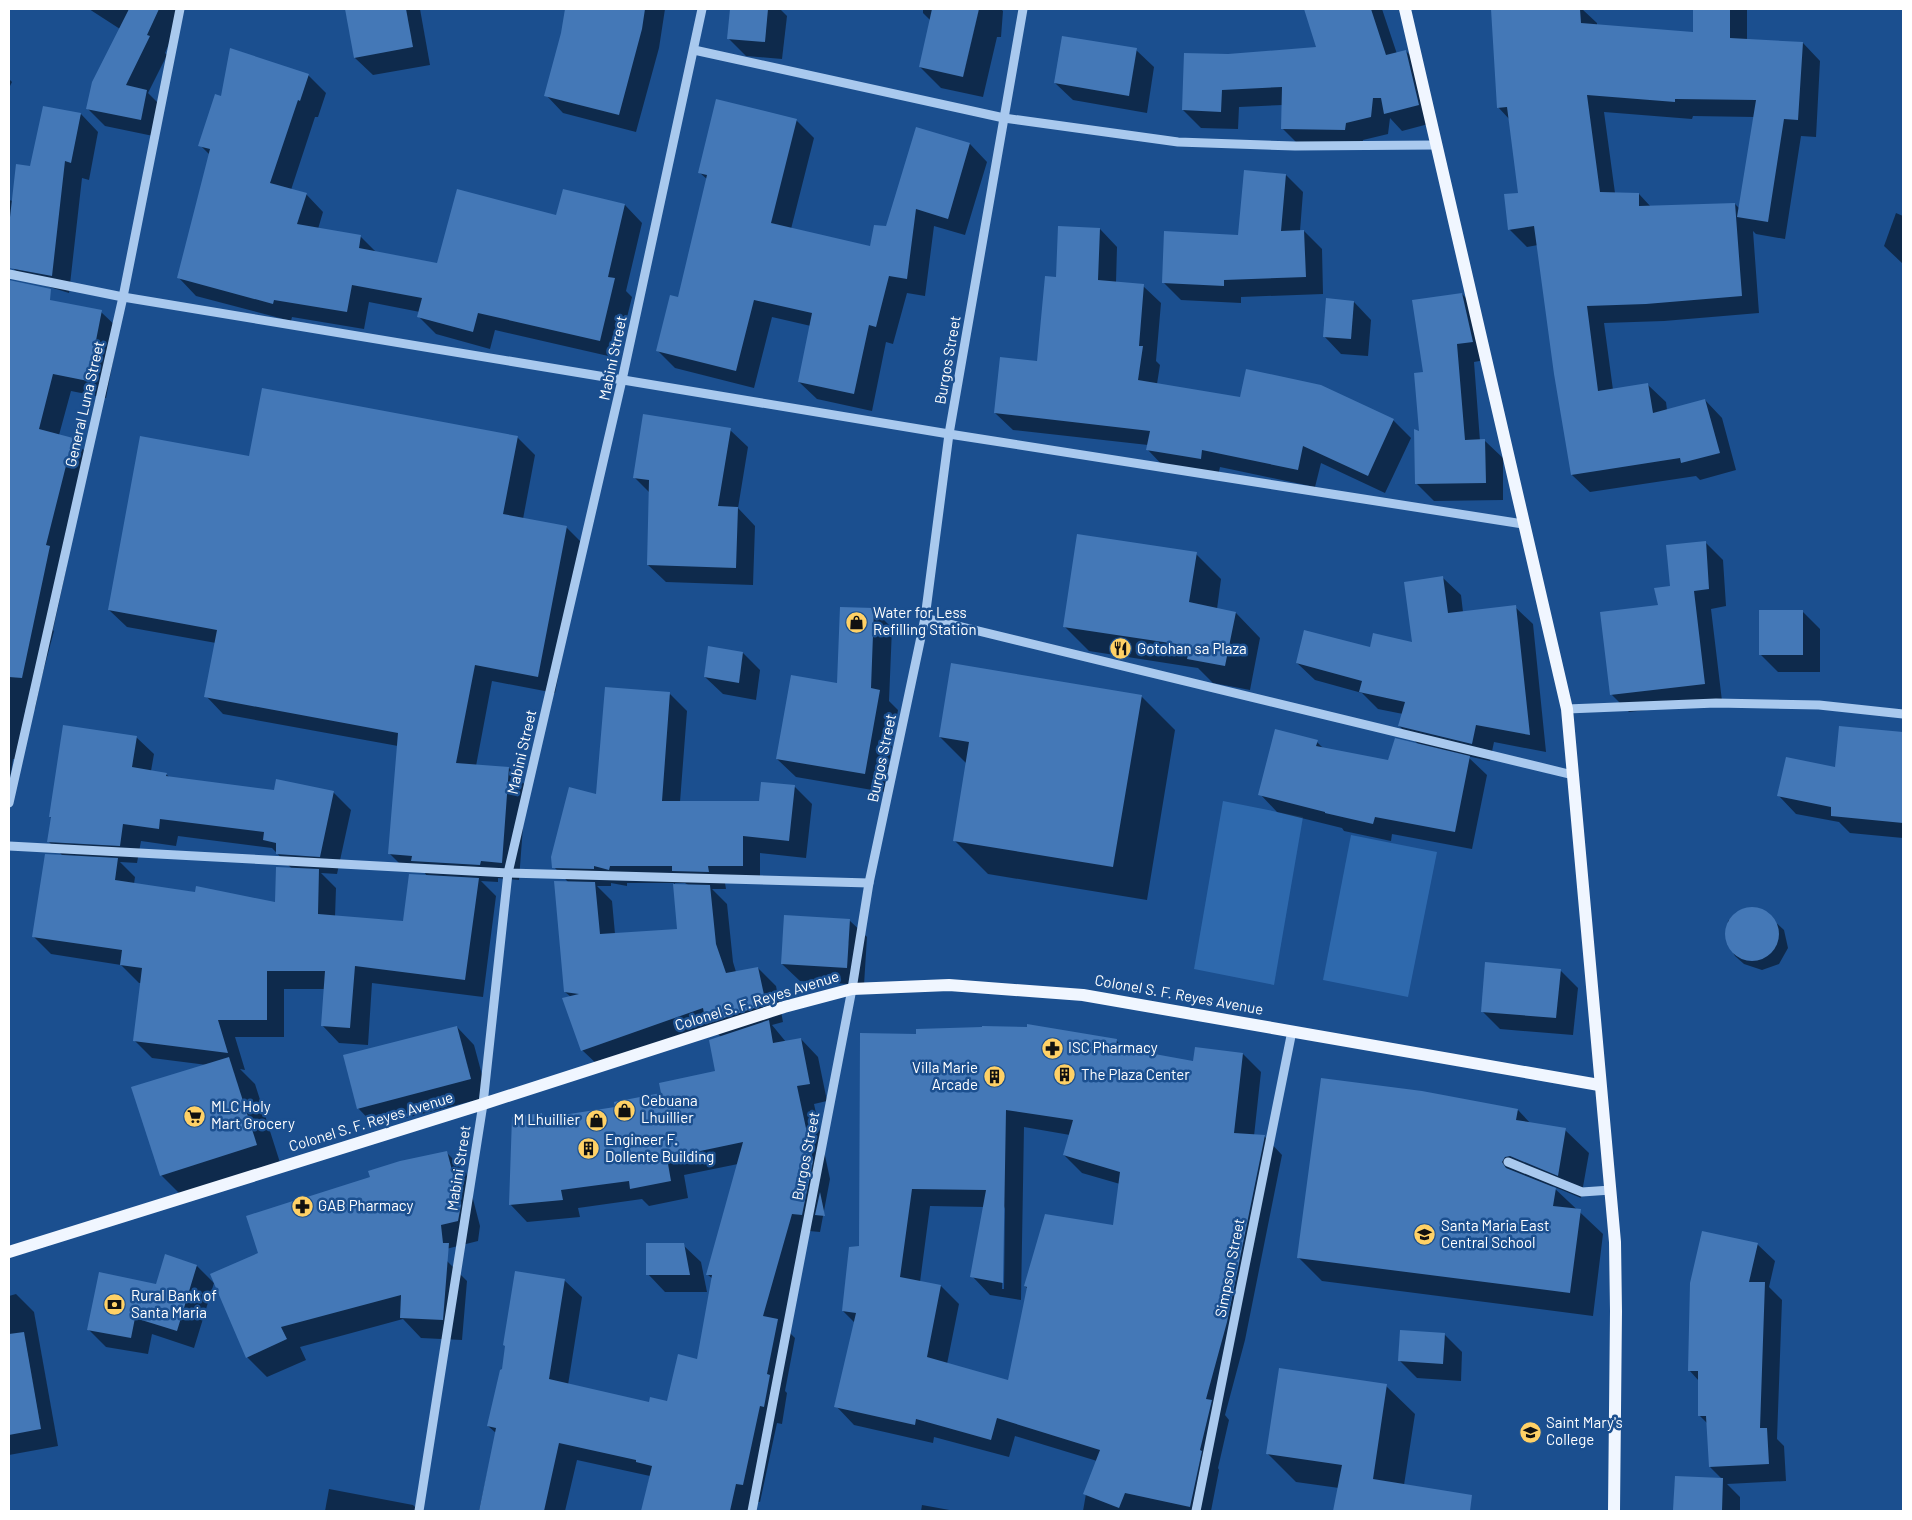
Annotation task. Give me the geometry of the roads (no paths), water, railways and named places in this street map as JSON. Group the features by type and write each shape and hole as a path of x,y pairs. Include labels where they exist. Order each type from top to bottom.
{"main road":[{"path":"1404,9 1567,709 1599,1085 1611,1190 1616,1311 1614,1511"},
{"name":"Colonel S. F. Reyes Avenue","path":"9,1252 484,1104 784,1007 852,989 949,986 1083,995 1599,1085"}],"street":[{"name":"General Luna Street","path":"9,804 123,296 180,9"},
{"name":"Mabini Street","path":"419,1511 484,1104 508,873 622,380 702,9"},
{"name":"Burgos Street","path":"752,1511 852,989 869,883 926,618 949,434 1023,9"},
{"path":"694,50 1004,118 1178,142 1295,146 1436,145"},
{"path":"9,274 123,296 949,434 1523,524"},
{"path":"926,618 1573,775"},
{"path":"1567,709 1726,703 1819,705 1903,714"},
{"path":"9,846 508,873 869,883"},
{"name":"Simpson Street","path":"1196,1511 1292,1031"},
{"path":"1508,1162 1582,1192 1611,1190"}],"place":[{"name":"Water for Less Refilling Station","path":"857,622"},
{"name":"Gotohan sa Plaza","path":"1121,649"},
{"name":"ISC Pharmacy","path":"1052,1048"},
{"name":"The Plaza Center","path":"1065,1075"},
{"name":"Villa Marie Arcade","path":"994,1077"},
{"name":"Cebuana Lhuillier","path":"625,1110"},
{"name":"MLC Holy Mart Grocery","path":"195,1116"},
{"name":"M Lhuillier","path":"596,1120"},
{"name":"Engineer F. Dollente Building","path":"589,1149"},
{"name":"GAB Pharmacy","path":"302,1206"},
{"name":"Santa Maria East Central School","path":"1425,1235"},
{"name":"Rural Bank of Santa Maria","path":"115,1305"},
{"name":"Saint Mary's College","path":"1530,1432"}]}
